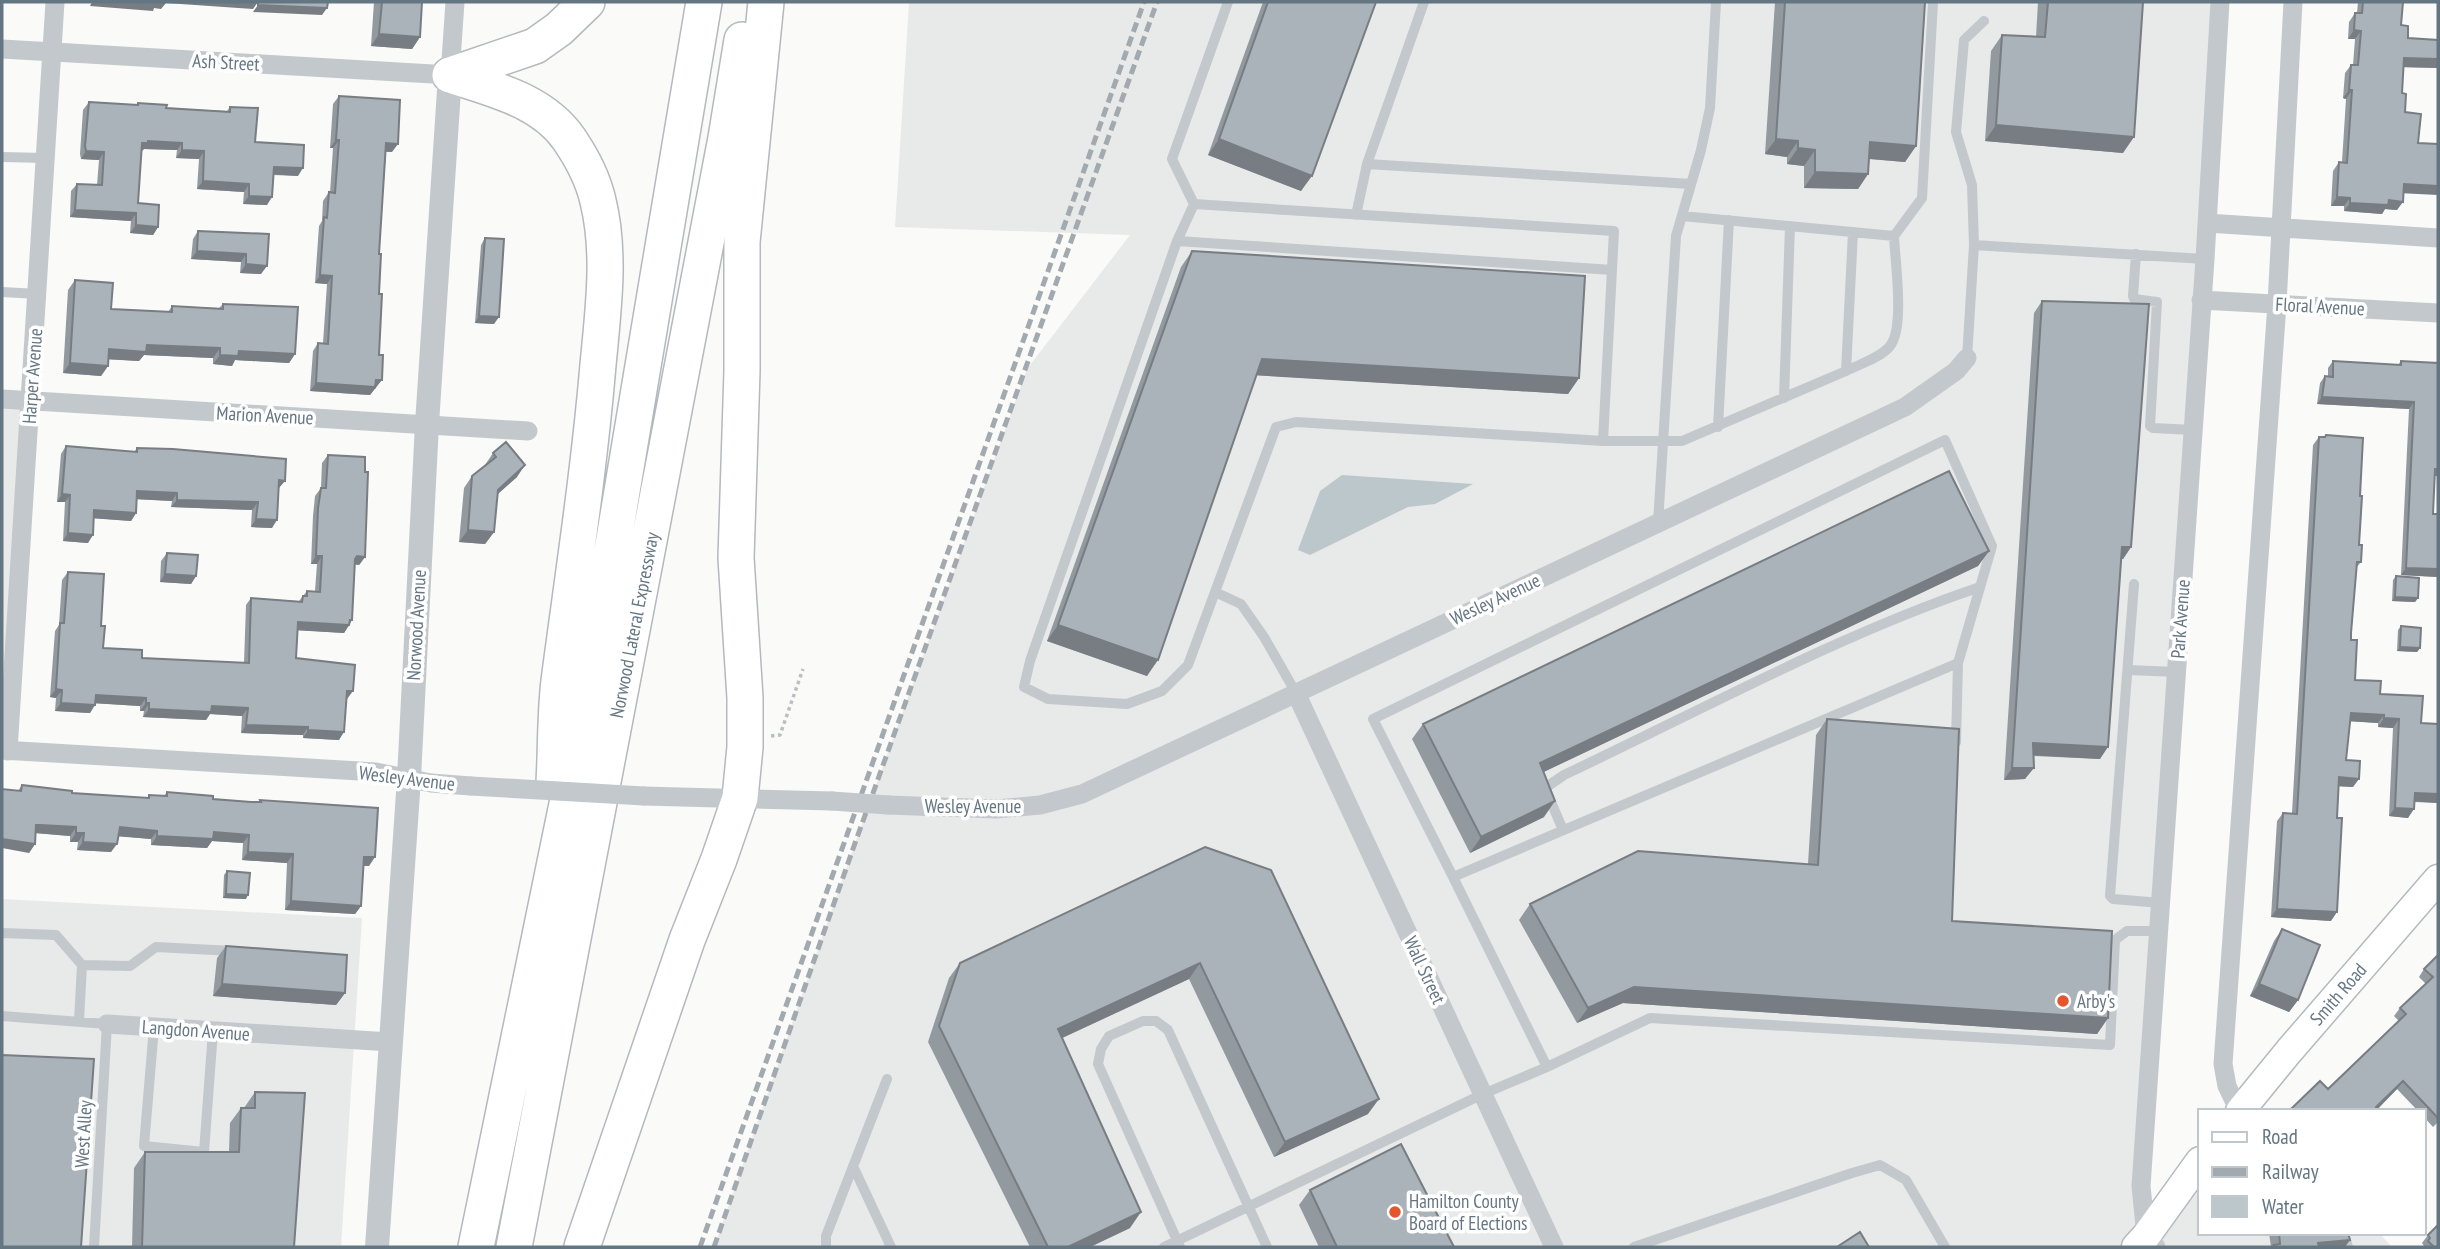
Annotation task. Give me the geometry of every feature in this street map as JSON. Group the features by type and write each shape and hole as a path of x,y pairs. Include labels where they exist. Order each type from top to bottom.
{"highway":[{"path":"450,75 535,46 559,29 587,2"},
{"name":"Norwood Lateral Expressway","path":"476,1247 581,736 704,2"},
{"name":"Norwood Lateral Expressway","path":"514,1247 551,1067 723,151 748,2"},
{"path":"582,1247 687,940 740,798 745,747 745,698 736,558 742,370 742,242 766,2"},
{"path":"450,75 508,94 541,112 567,136 586,164 598,201 604,240 605,287 590,456 558,685 550,887"}],"main road":[{"name":"Smith Road","path":"2242,1109 2438,879"},
{"path":"2146,1244 2198,1164"}],"street":[{"name":"Harper Avenue","path":"5,751 31,401 55,2"},
{"name":"Norwood Avenue","path":"377,1247 409,778 426,425 455,2"},
{"name":"Park Avenue","path":"2146,1244 2141,1186 2205,259 2220,2"},
{"path":"2239,1109 2227,1086 2223,1064 2282,228 2293,2"},
{"name":"Ash Street","path":"2,49 450,75"},
{"path":"2207,223 2438,238"},
{"name":"Floral Avenue","path":"2202,300 2438,313"},
{"name":"Wesley Avenue","path":"5,751 376,772 431,783 644,796 996,809 1040,805 1071,797 1905,407 1956,371 1968,358"},
{"name":"Marion Avenue","path":"2,399 528,431"},
{"name":"Wall Street","path":"1296,693 1554,1247"},
{"name":"Langdon Avenue","path":"107,1024 390,1042"}],"lane":[{"path":"1194,204 1172,159 1228,2"},
{"path":"1356,215 1367,164 1424,2"},
{"path":"1657,523 1676,236 1701,150 1710,107 1716,2"},
{"path":"1194,204 1177,241 1030,662 1024,687 1048,699 1127,704 1162,691 1188,665 1276,427 1296,422 1602,441 1682,441 1871,360 1890,346 1898,323 1894,236 1922,198 1933,2"},
{"path":"1968,358 1974,245 1972,185 1956,132 1964,40 1984,21"},
{"path":"2,157 45,158"},
{"path":"1367,164 1691,184"},
{"path":"1194,204 1614,231 1602,441"},
{"path":"1682,216 1894,236"},
{"path":"1718,427 1729,220"},
{"path":"1784,398 1790,226"},
{"path":"1846,371 1853,232"},
{"path":"1177,241 1612,270"},
{"path":"1974,245 2205,259"},
{"path":"2136,254 2134,299 2157,302 2150,426 2193,430"},
{"path":"2,292 37,294"},
{"path":"1547,1067 1373,719 1945,440 1992,546 1958,663 1955,760"},
{"path":"2134,584 2110,896 2113,900 2161,902"},
{"path":"1563,830 1545,788 1564,775 1808,658 1947,598 1980,587"},
{"path":"1215,592 1241,604 1264,637 1296,693"},
{"path":"1453,877 1958,663"},
{"path":"2127,670 2177,672"},
{"path":"2101,939 2115,940 2127,931 2159,932"},
{"path":"2,933 56,935 82,965 79,1021"},
{"path":"1164,1247 1179,1244 1247,1207 1483,1094 1650,1018 2110,1045 2115,940"},
{"path":"82,965 130,966 156,947 251,952"},
{"name":"Langdon Avenue","path":"2,1016 107,1024"},
{"path":"1179,1244 1098,1064 1101,1049 1109,1037 1143,1021 1156,1021 1168,1030 1267,1247"},
{"name":"West Alley","path":"94,1247 107,1024"},
{"path":"154,1027 144,1146 204,1152 213,1031"},
{"path":"826,1247 826,1236 887,1079"},
{"path":"1634,1247 1880,1165 1906,1180 1945,1247"},
{"path":"853,1166 891,1247"}],"path":[{"path":"763,737 780,735 803,668"}],"shaded area":[{"path":"909,2 2220,2 2146,1235 2198,1164 2198,1235 2381,1235 2392,1247 714,1247 854,846 1027,369 1130,235 895,227"},
{"path":"2,399 31,401 2,750"},
{"path":"2,899 362,918 341,1247 2,1247"}],"water":[{"path":"1342,475 1473,484 1435,504 1408,507 1310,555 1298,550 1320,491"}],"building":[{"path":"258,2 328,2 327,8 258,5"},
{"path":"382,2 422,2 420,37 379,34"},
{"path":"1268,2 1376,2 1312,176 1219,139"},
{"path":"1785,2 1925,2 1916,146 1870,142 1868,174 1815,172 1815,150 1798,148 1798,141 1776,139"},
{"path":"2048,2 2143,2 2134,137 1996,125 2002,35 2045,37"},
{"path":"2363,2 2403,2 2401,25 2408,26 2408,38 2438,40 2438,59 2404,58 2402,93 2406,94 2405,112 2421,114 2418,143 2438,144 2438,186 2404,184 2403,202 2389,200 2388,205 2350,203 2350,198 2337,197 2339,162 2347,163 2351,65 2358,65 2361,31 2354,30 2355,13 2362,13"},
{"path":"339,96 400,100 398,144 386,143 379,254 379,294 382,294 379,355 383,355 382,380 376,380 375,387 316,383 318,343 328,344 332,276 320,275 324,217 327,218 329,192 335,193"},
{"path":"89,102 167,105 166,108 230,112 230,107 258,108 255,142 304,145 303,168 274,167 272,197 249,196 249,184 203,181 204,151 182,150 182,143 148,141 142,143 138,203 159,205 158,227 136,225 136,213 75,210 77,184 102,185 104,152 86,151 85,146"},
{"path":"198,231 269,234 267,266 246,264 246,254 197,251"},
{"path":"485,238 504,239 499,317 479,316"},
{"path":"1192,251 1585,276 1579,378 1262,359 1158,660 1058,625"},
{"path":"75,280 113,283 111,309 172,312 172,306 223,309 223,304 298,307 295,354 239,351 238,356 220,355 220,348 147,345 146,352 109,349 108,366 70,363"},
{"path":"2042,301 2149,304 2131,547 2122,547 2108,747 2033,743 2034,768 2012,768"},
{"path":"2333,361 2401,365 2401,361 2438,363 2438,469 2435,469 2433,514 2438,514 2438,569 2406,568 2414,402 2322,397 2325,376 2333,377"},
{"path":"2326,435 2363,438 2359,545 2362,545 2361,562 2357,562 2351,633 2351,640 2357,640 2355,680 2381,681 2380,694 2423,696 2421,723 2438,724 2438,794 2415,793 2414,809 2395,808 2399,719 2384,718 2384,715 2351,713 2346,760 2360,761 2359,779 2339,777 2337,818 2342,818 2337,912 2277,909 2283,813 2297,814 2319,437"},
{"path":"506,442 525,465 498,490 494,532 468,530 472,476 496,457 493,453"},
{"path":"66,446 137,452 137,448 173,449 286,459 285,481 279,480 277,520 256,519 258,502 177,500 177,493 137,491 136,513 94,510 93,535 68,533 70,495 62,494"},
{"path":"328,455 365,457 365,472 368,472 365,557 357,556 355,559 352,620 349,625 298,622 296,658 355,665 353,691 347,691 344,732 308,730 308,727 246,725 248,708 212,706 211,712 149,709 146,698 96,695 95,705 61,703 62,690 56,689 60,623 64,623 68,572 104,574 101,626 105,626 103,648 142,650 142,658 249,663 251,598 302,602 307,591 320,592 322,556 316,556 318,508 321,488 326,488"},
{"path":"1949,471 1989,551 1540,763 1555,801 1481,837 1423,724"},
{"path":"167,553 198,555 196,576 165,574"},
{"path":"2396,576 2419,578 2418,598 2395,597"},
{"path":"2401,626 2421,628 2420,648 2400,647"},
{"path":"1827,719 1959,729 1952,921 2112,931 2108,1018 1634,987 1588,1008 1530,904 1638,851 1818,865"},
{"path":"22,785 72,793 149,798 149,795 167,796 167,792 251,802 261,802 260,800 378,808 375,857 364,857 361,906 291,901 293,854 248,852 249,835 214,832 213,839 157,836 157,831 120,827 117,844 83,842 84,833 76,833 76,827 36,825 35,844 2,839 2,789 21,791"},
{"path":"1205,847 1271,870 1379,1099 1285,1142 1200,963 1058,1029 1141,1212 1068,1247 1048,1247 939,1026 960,963"},
{"path":"227,871 250,873 248,895 226,894"},
{"path":"2282,929 2320,945 2298,1000 2259,984"},
{"path":"226,946 347,955 345,993 222,984"},
{"path":"2438,955 2438,1118 2403,1081 2376,1107 2378,1109 2293,1109 2320,1081 2328,1089 2406,1014 2400,1008 2433,977 2424,969"},
{"path":"2,1055 94,1059 81,1247 2,1247"},
{"path":"255,1092 305,1093 294,1247 142,1247 145,1152 239,1152 241,1108 255,1108"},
{"path":"1401,1144 1454,1247 1337,1247 1310,1190"},
{"path":"2438,1225 2438,1247 2434,1247 2428,1241 2428,1235"},
{"path":"1860,1232 1869,1247 1837,1247"},
{"path":"2279,1235 2349,1235 2350,1240 2318,1243 2319,1247 2274,1245 2280,1244"}],"railway":[{"path":"700,1247 1144,2"},
{"path":"714,1247 854,846 1157,2"}],"place":[{"name":"Arby's","path":"2063,1001"},
{"name":"Hamilton County Board of Elections","path":"1395,1212"}]}
